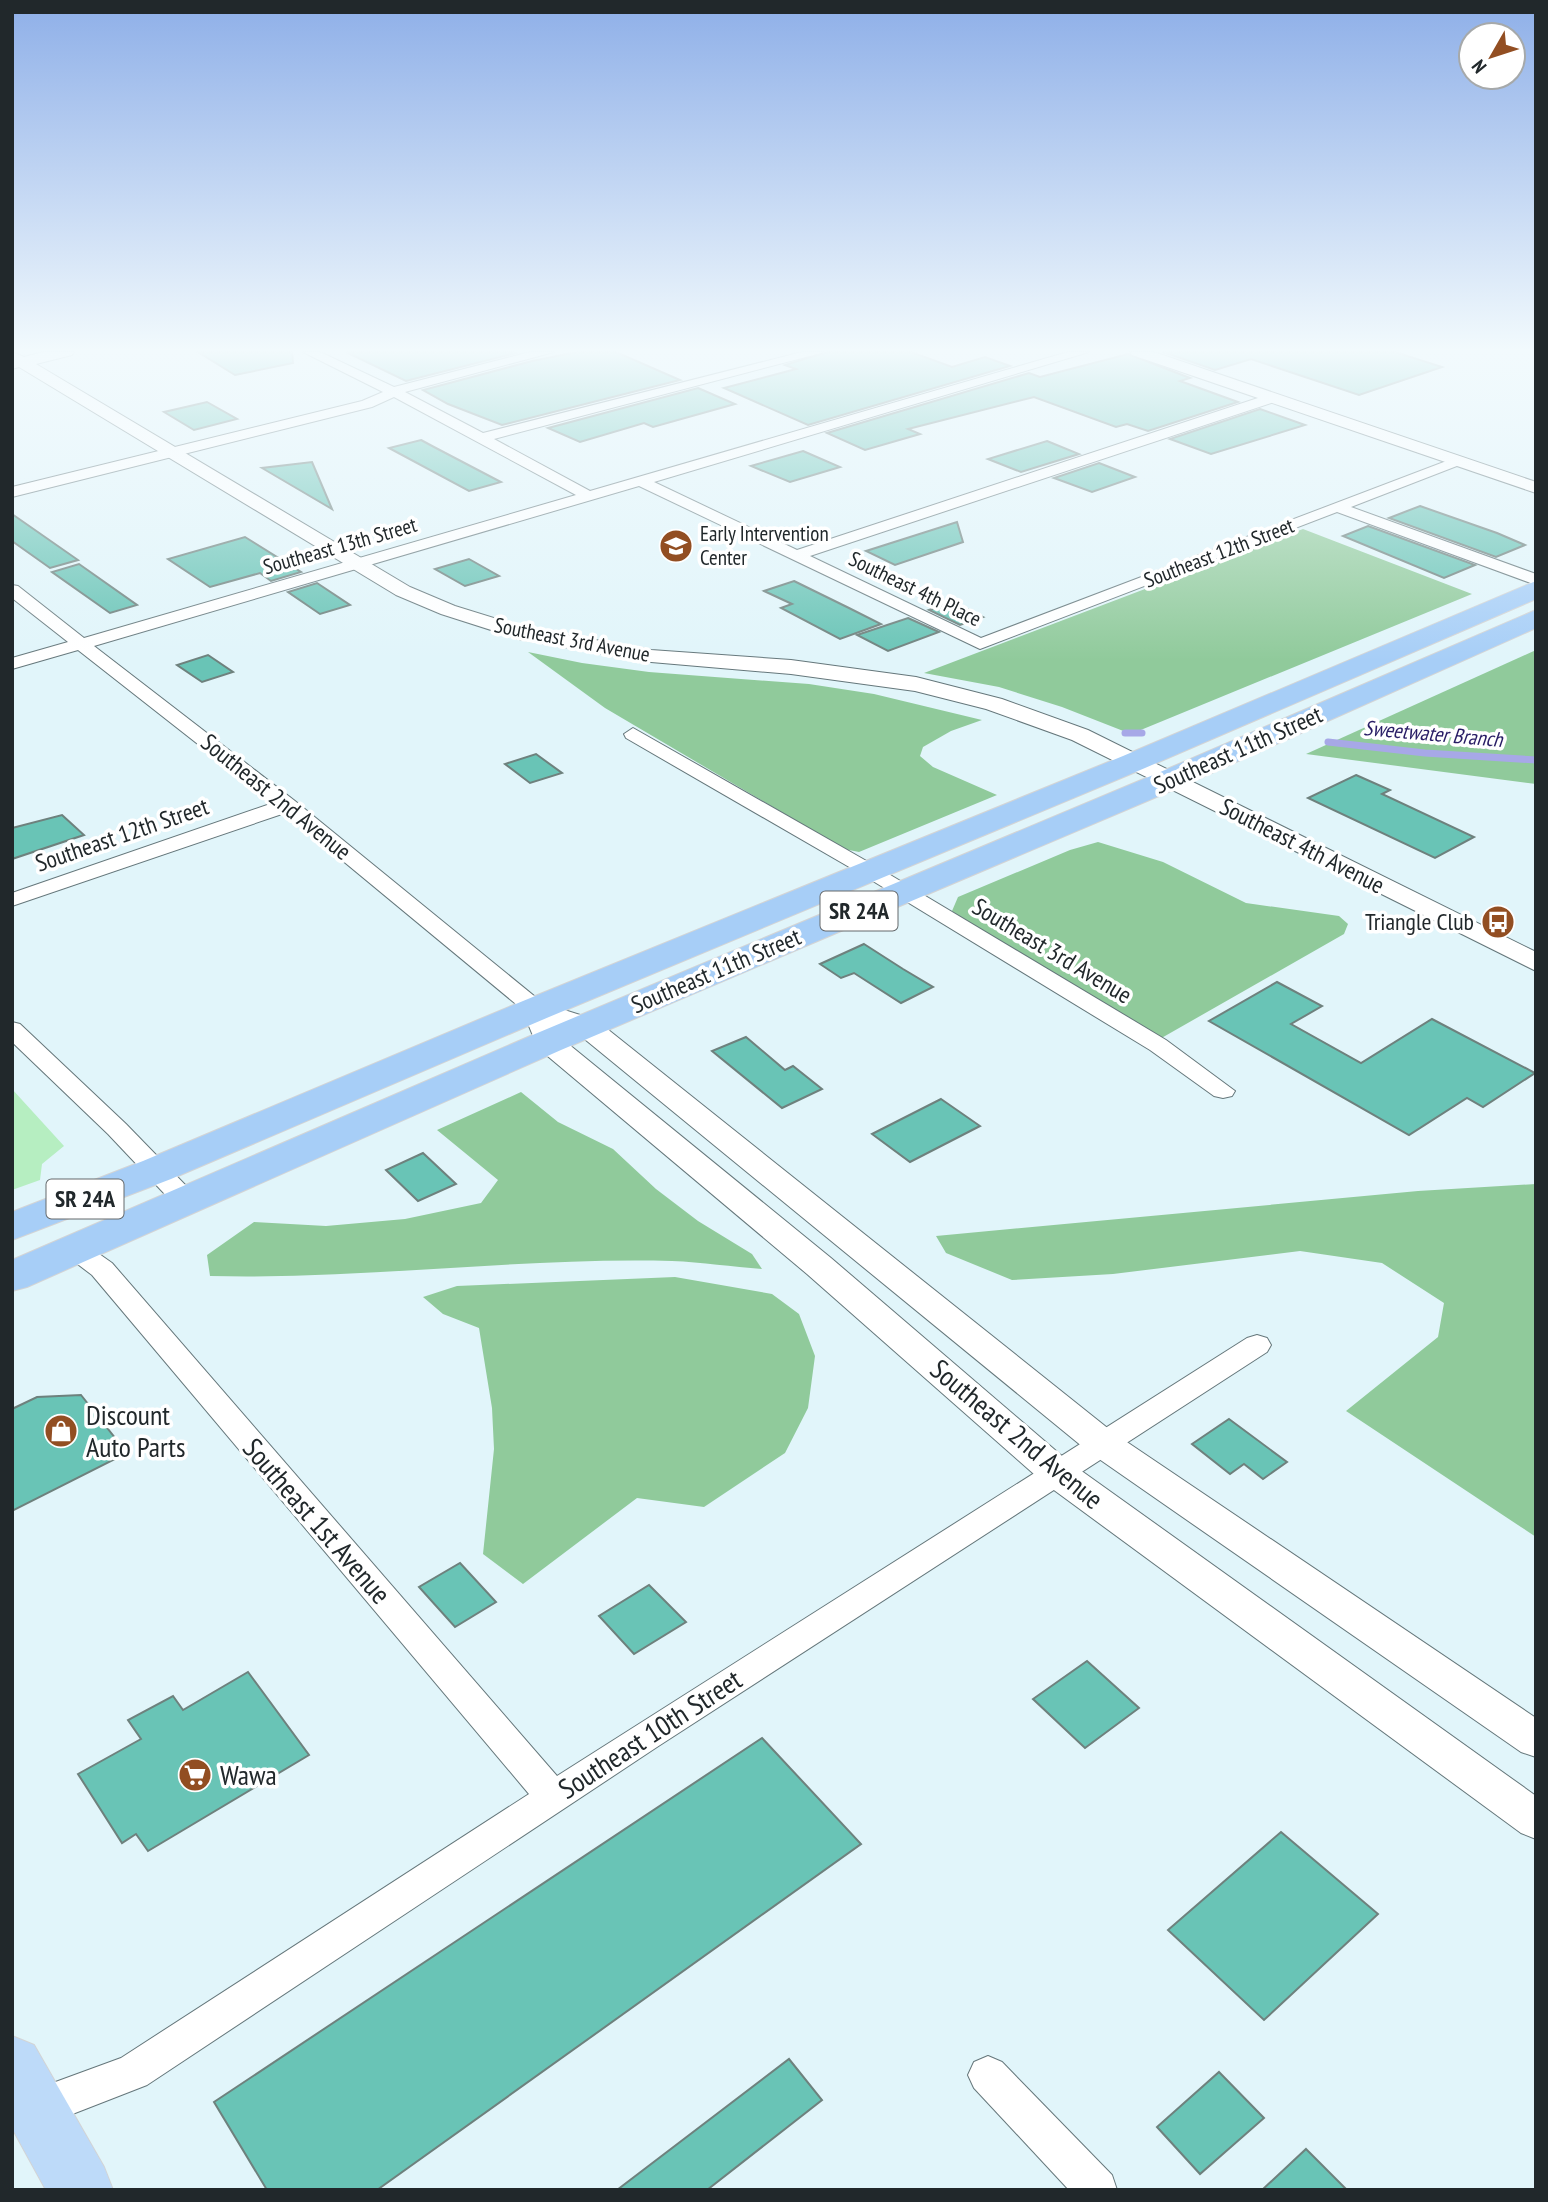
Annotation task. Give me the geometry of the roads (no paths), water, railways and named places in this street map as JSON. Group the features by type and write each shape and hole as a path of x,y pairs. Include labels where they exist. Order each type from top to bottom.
{"highway":[{"name":"Southeast 11th Street","path":"12,1277 186,1201 542,1026 870,871 1134,762 1536,589"},
{"name":"Southeast 11th Street","path":"12,1227 542,1026 586,1026 1169,780 1536,618"}],"main road":[{"path":"20,2097 81,2190"}],"street":[{"path":"12,492 167,455"},
{"name":"Southeast 3rd Avenue","path":"177,455 355,563 403,590 448,610 519,633 651,656 824,671"},
{"path":"513,455 589,496"},
{"name":"Southeast 13th Street","path":"12,664 731,455"},
{"path":"798,555 1101,455"},
{"path":"1439,455 1536,488"},
{"name":"Southeast 12th Street","path":"981,644 1457,461"},
{"name":"Southeast 4th Place","path":"641,481 981,644"},
{"path":"1339,508 1536,580"},
{"name":"Southeast 2nd Avenue","path":"12,590 288,805 1056,1472 1536,1820"},
{"name":"Southeast 4th Avenue","path":"824,671 916,684 994,704 1080,735 1536,963"},
{"name":"Southeast 3rd Avenue","path":"633,734 870,871 1158,1045 1223,1091"},
{"name":"Southeast 12th Street","path":"12,900 288,805"},
{"name":"Southeast 2nd Avenue","path":"586,1026 1102,1443 1536,1740"},
{"path":"12,1029 186,1201"},
{"name":"Southeast 1st Avenue","path":"76,1250 102,1269 554,1797"},
{"name":"Southeast 10th Street","path":"20,2097 133,2072 1056,1472 1257,1345"},
{"path":"988,2075 1097,2190"}],"waterway":[{"name":"Sweetwater Branch","path":"1125,733 1142,733"},
{"name":"Sweetwater Branch","path":"1328,742 1425,753 1536,760"}],"place":[{"name":"Early Intervention Center","path":"676,546"},
{"name":"Triangle Club","path":"1498,922"},
{"name":"Discount Auto Parts","path":"61,1431"},
{"name":"Wawa","path":"195,1775"}]}
